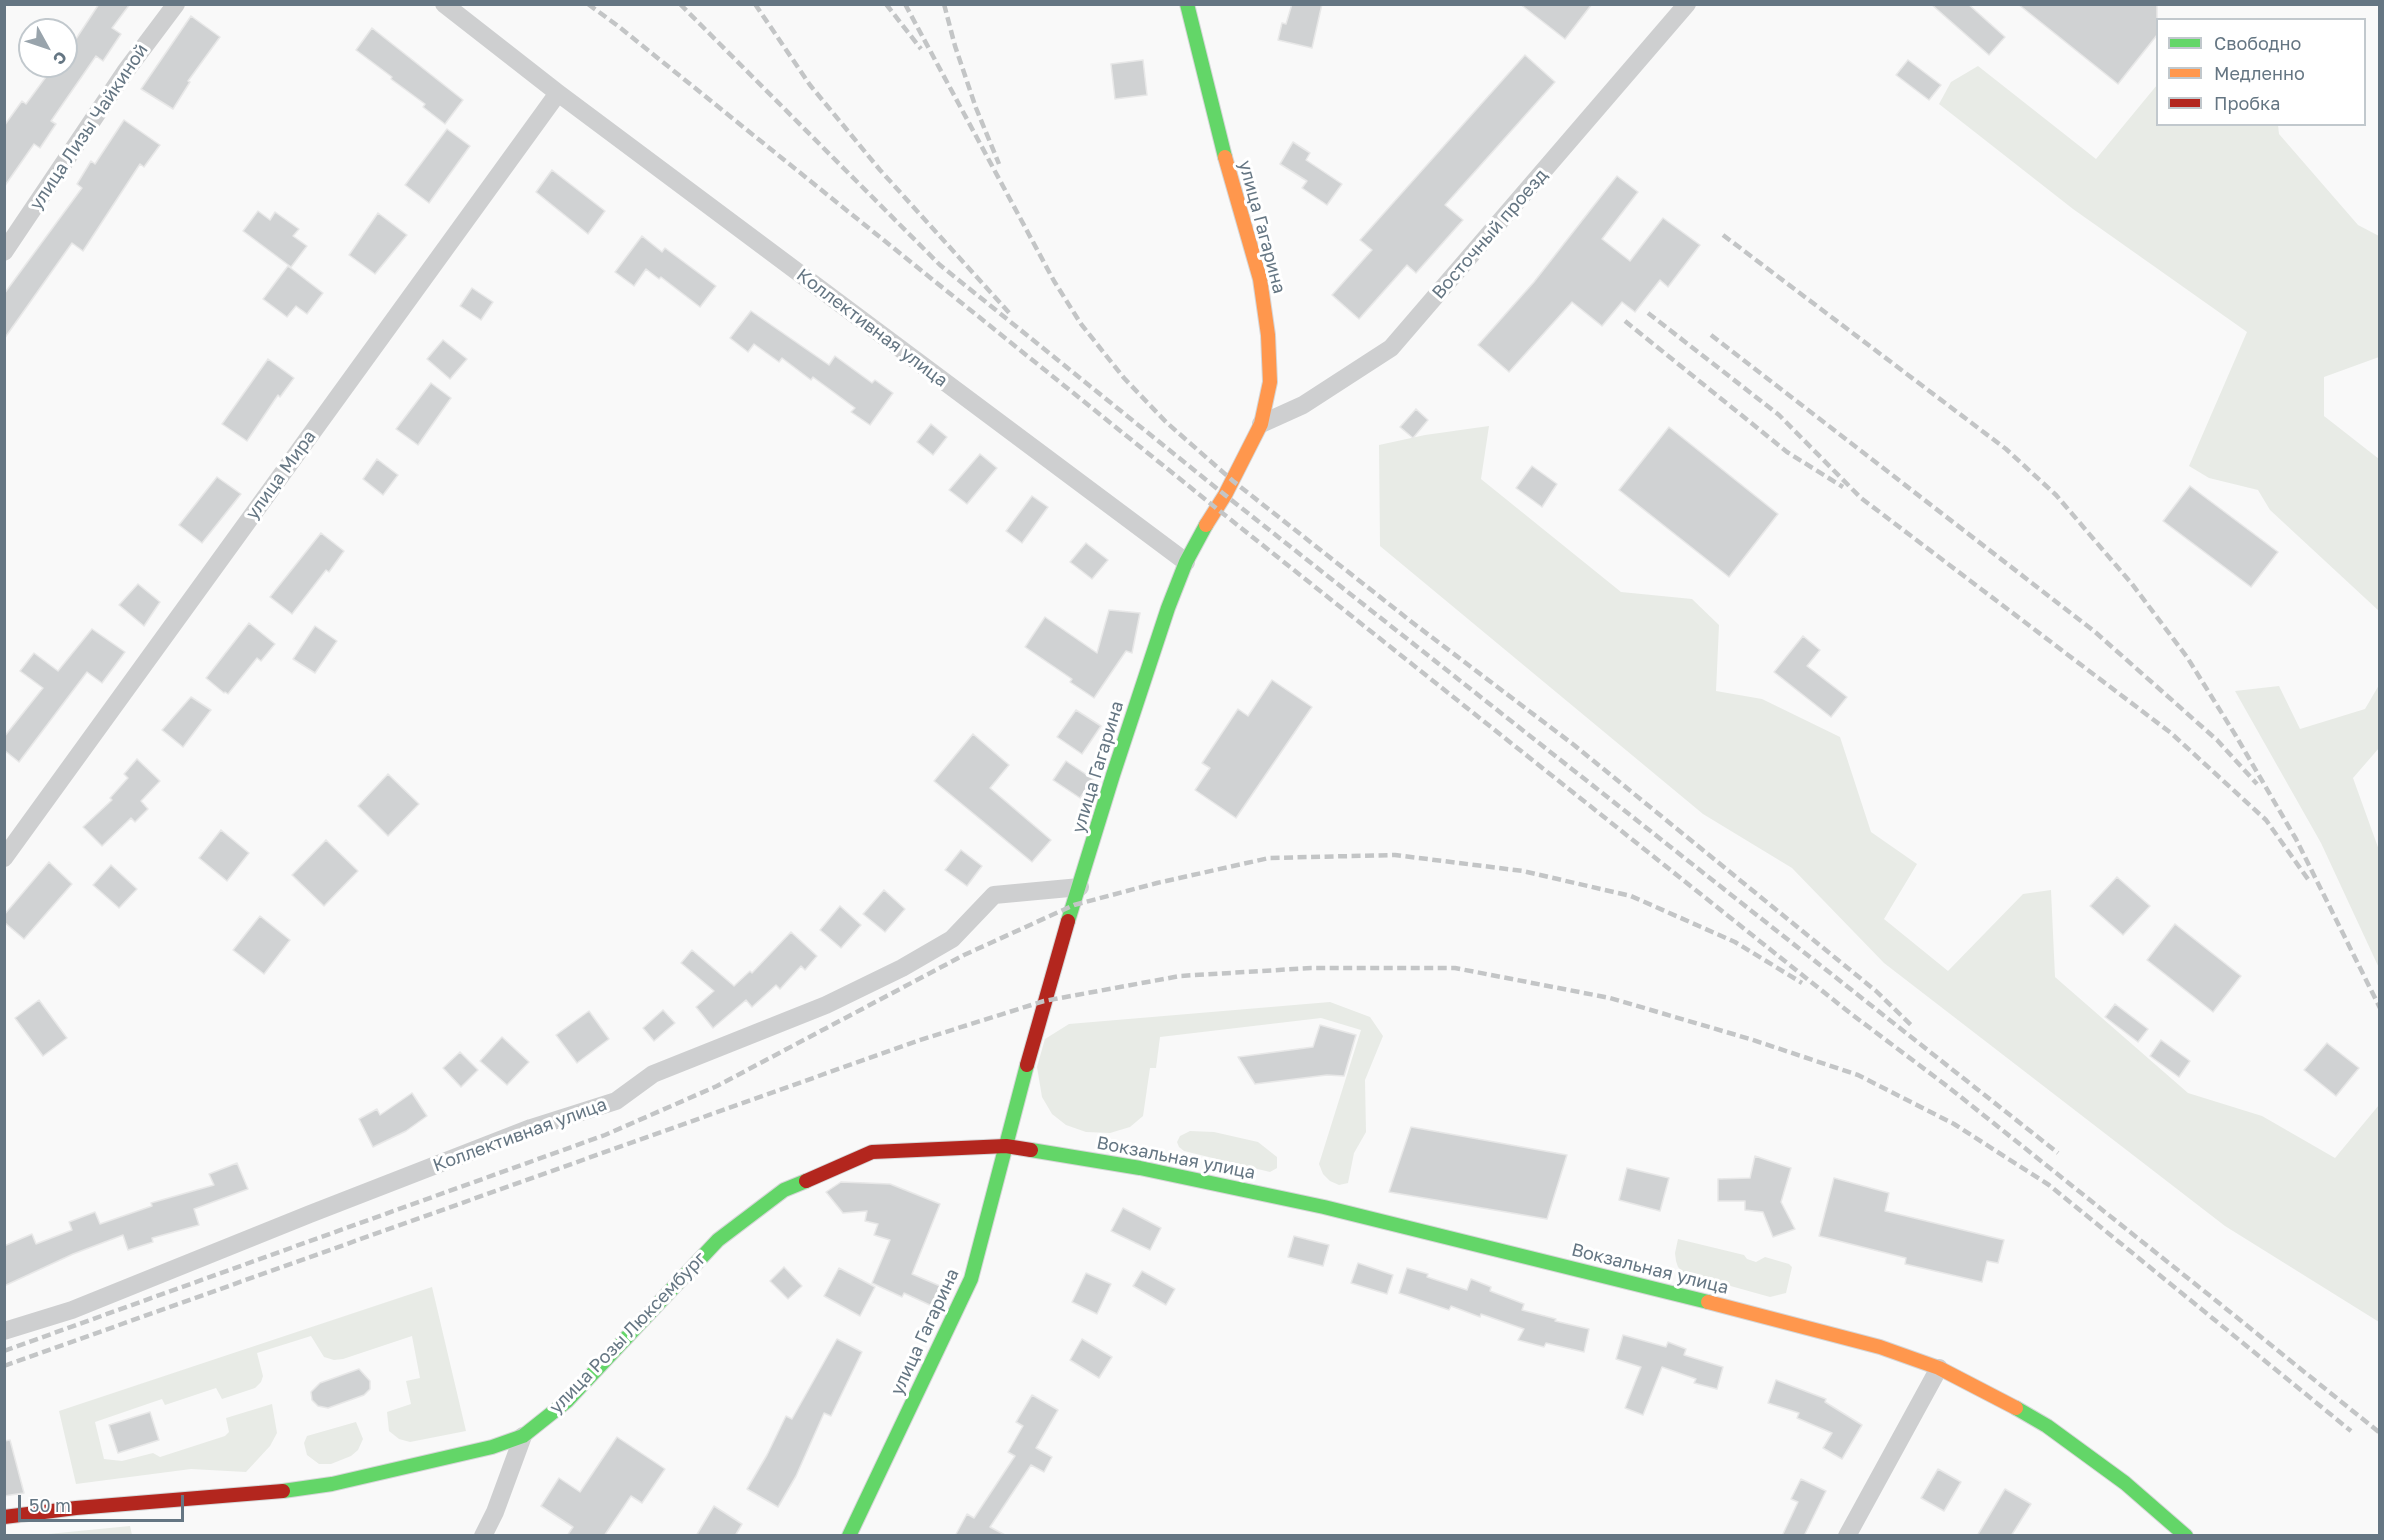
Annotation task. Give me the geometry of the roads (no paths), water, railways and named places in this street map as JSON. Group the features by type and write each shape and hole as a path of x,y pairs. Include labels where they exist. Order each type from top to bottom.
{"main road":[{"name":"улица Гагарина","path":"849,1536 971,1279 1044,1001 1116,764 1168,608 1186,562 1229,488 1261,424 1270,382 1268,335 1260,279 1225,158 1187,4"},
{"name":"улица Розы Люксембург","path":"4,1517 76,1508 277,1492 384,1474 492,1447 523,1436 567,1401 718,1240 784,1190 872,1152 1006,1146 1057,1153"},
{"name":"Вокзальная улица","path":"1057,1153 1324,1207 1618,1278 1880,1347 1939,1368 2001,1399 2047,1426 2125,1483 2186,1536"}],"street":[{"name":"улица Лизы Чайкиной","path":"4,252 125,72 176,4"},
{"path":"444,4 558,93"},
{"name":"Восточный проезд","path":"1261,424 1303,405 1391,348 1688,4"},
{"name":"Коллективная улица","path":"558,93 1186,562"},
{"name":"улица Мира","path":"4,858 558,93"},
{"name":"Коллективная улица","path":"4,1331 72,1310 531,1128 615,1101 653,1074 826,1005 902,968 951,939 994,895 1080,887"},
{"path":"1847,1536 1939,1368"},
{"path":"483,1536 495,1512 523,1436"}],"railway":[{"path":"588,4 1216,508 1850,1013 1947,1086 2380,1433"},
{"path":"680,4 940,265 1225,495 2058,1153"},
{"path":"755,4 810,85 880,170 1012,316"},
{"path":"886,4 921,49"},
{"path":"905,4 1054,281 1081,324 1124,378 1166,422 1233,481 1413,623 1574,745 1876,991 1912,1026"},
{"path":"944,4 955,46 976,108 999,164"},
{"path":"1723,235 2006,449 2056,495 2132,584 2187,657 2236,736 2296,839 2380,1008"},
{"path":"1648,313 1779,415 1861,498 2171,733 2266,820 2310,882"},
{"path":"1625,321 1787,452 1843,487"},
{"path":"1711,335 2094,631 2217,740 2257,784"},
{"path":"4,1351 605,1135 717,1086 964,955 1074,905 1157,883 1269,858 1395,855 1523,871 1631,896 1735,942 1802,983"},
{"path":"4,1366 917,1041 1044,1001 1180,976 1311,968 1455,968 1610,998 1750,1039 1858,1075 1954,1124 2049,1185 2351,1431"}]}
